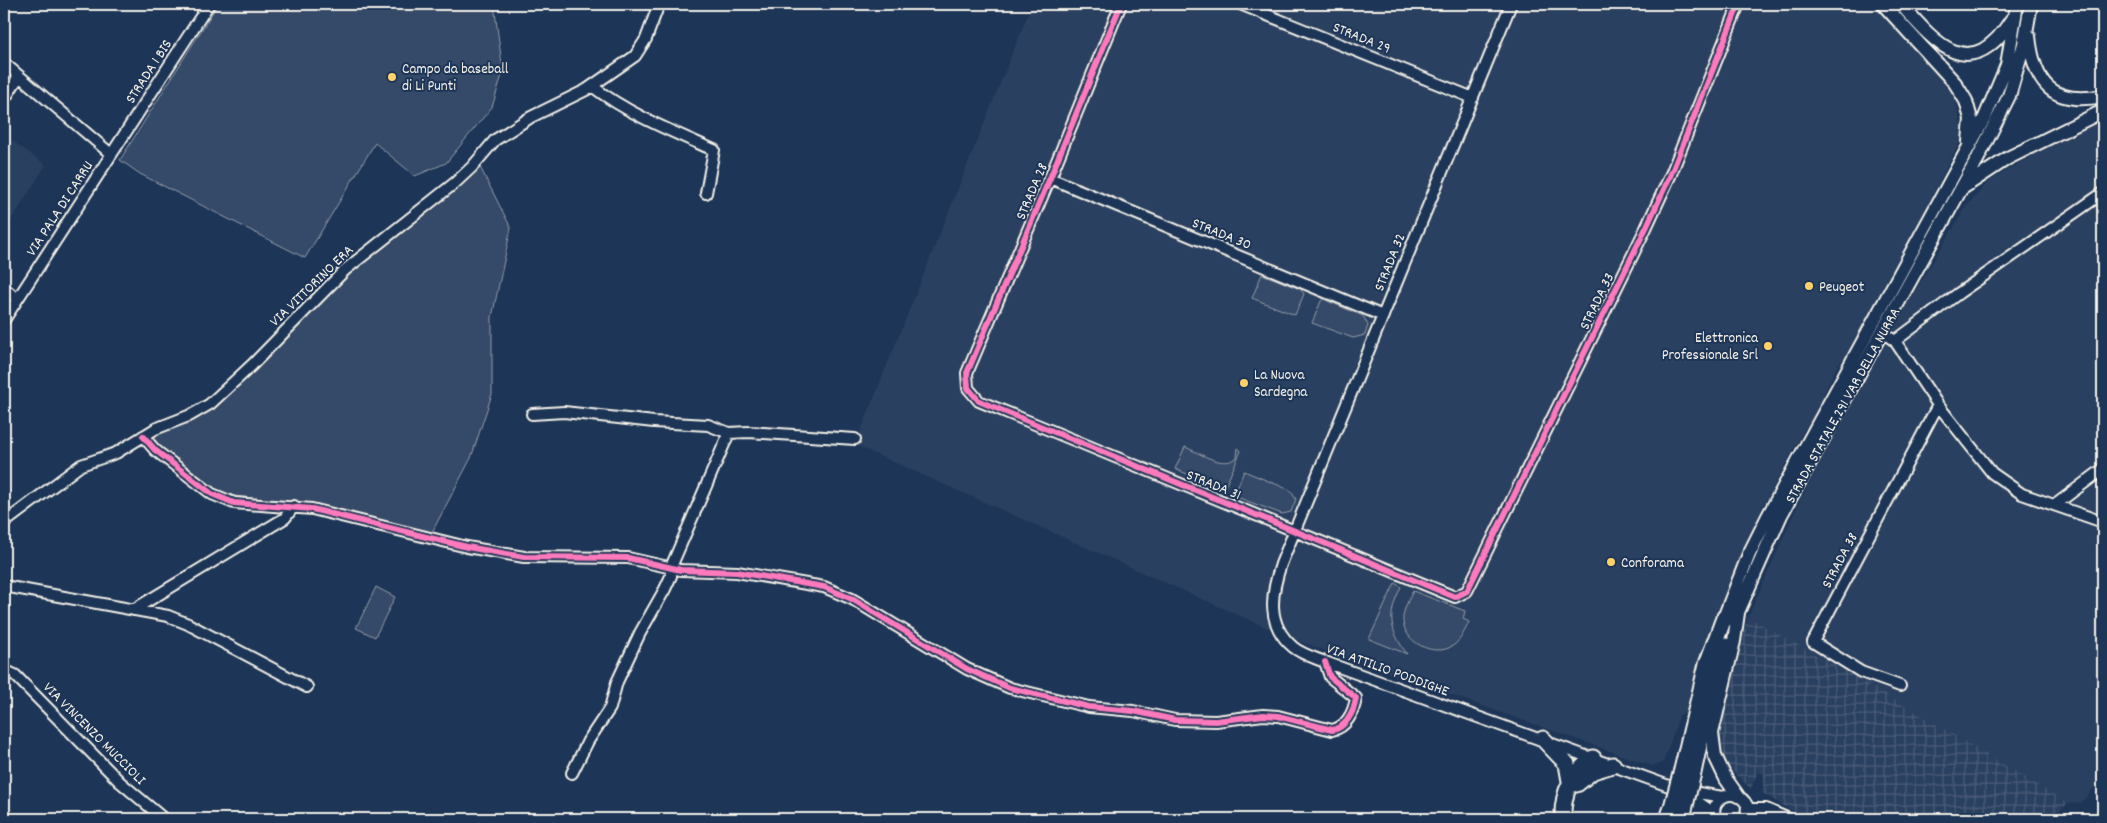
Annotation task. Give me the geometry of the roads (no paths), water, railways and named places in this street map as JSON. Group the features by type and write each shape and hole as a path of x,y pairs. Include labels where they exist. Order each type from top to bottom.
{"highway":[{"name":"STRADA STATALE 291 VAR DELLA NURRA","path":"1680,811 1705,672 1732,617"},
{"path":"1543,740 1567,764 1570,781"},
{"path":"1563,819 1570,781 1574,774 1593,758"},
{"path":"1566,800 1576,784 1593,772 1613,765"}],"main road":[{"path":"1883,4 1955,84 1966,100 1971,119 1970,139 1965,155"},
{"path":"1901,4 1939,45 1958,53 1990,48 2003,34 2017,8"},
{"name":"STRADA STATALE 291 VAR DELLA NURRA","path":"1732,617 1781,515 2009,96 2028,27 2031,4"},
{"name":"STRADA STATALE 291 VAR DELLA NURRA","path":"1732,617 1749,554 1768,516 1985,117 2007,65 2017,8"},
{"path":"2028,27 2036,72 2045,85 2064,96 2084,100 2103,96"},
{"path":"1959,190 2008,158 2103,111"},
{"path":"1732,617 1734,641 1712,733 1715,756 1726,779 1738,796"}],"street":[{"name":"STRADA 1 BIS","path":"111,154 209,4"},
{"name":"VIA VITTORINO ERA","path":"4,522 82,465 116,453 143,436 210,404 252,365 345,270 456,182 472,167 495,140 531,116 565,102 629,61 640,50 659,4"},
{"name":"STRADA 28","path":"968,388 967,373 1121,4"},
{"name":"STRADA 29","path":"1240,4 1473,98"},
{"name":"STRADA 32","path":"1295,531 1511,4"},
{"name":"STRADA 33","path":"1455,597 1468,591 1646,228 1671,174 1739,4"},
{"name":"VIA PALA DI CARRU","path":"4,63 111,154 4,320"},
{"path":"4,100 19,76"},
{"path":"592,86 609,99 714,150 706,193"},
{"name":"STRADA 30","path":"1050,178 1383,316"},
{"path":"1895,341 1959,293 2103,192"},
{"path":"4,288 17,299"},
{"path":"1882,332 1895,341 1938,406 1992,474 2022,494 2103,522"},
{"name":"STRADA 31","path":"968,388 979,401 1455,597"},
{"name":"STRADA 38","path":"1900,686 1860,672 1813,642 1938,406"},
{"path":"532,414 564,412 654,422 708,425 729,433 749,432 855,439"},
{"path":"572,773 588,741 610,708 615,688 640,633 668,582 671,567 729,433"},
{"path":"143,436 154,450 225,501 244,504 294,506 488,551 541,558 628,558 671,567 756,575 824,587 852,600 967,669 1010,688 1089,707 1175,720 1216,721 1263,715 1278,716 1332,730 1340,729 1346,723 1356,698 1330,676 1325,662"},
{"path":"2054,505 2103,469"},
{"path":"133,610 285,518 294,506"},
{"name":"VIA ATTILIO PODDIGHE","path":"1295,531 1273,588 1272,612 1278,629 1293,647 1325,662 1613,765"},
{"path":"4,586 168,616 188,624 307,687"},
{"name":"VIA VINCENZO MUCCIOLI","path":"4,670 15,675 120,782 164,819"},
{"path":"1613,765 1680,790 1722,797 1728,795 1738,796 1745,801 1747,814 1766,809 1789,819"},
{"path":"1680,790 1680,811"},
{"path":"1680,811 1715,817 1716,804 1722,797"},
{"path":"1680,811 1701,819"}],"place":[{"name":"Campo da baseball di Li Punti","path":"392,77"},
{"name":"Peugeot","path":"1809,286"},
{"name":"Elettronica Professionale Srl","path":"1768,346"},
{"name":"La Nuova Sardegna","path":"1244,383"},
{"name":"Conforama","path":"1611,562"}]}
